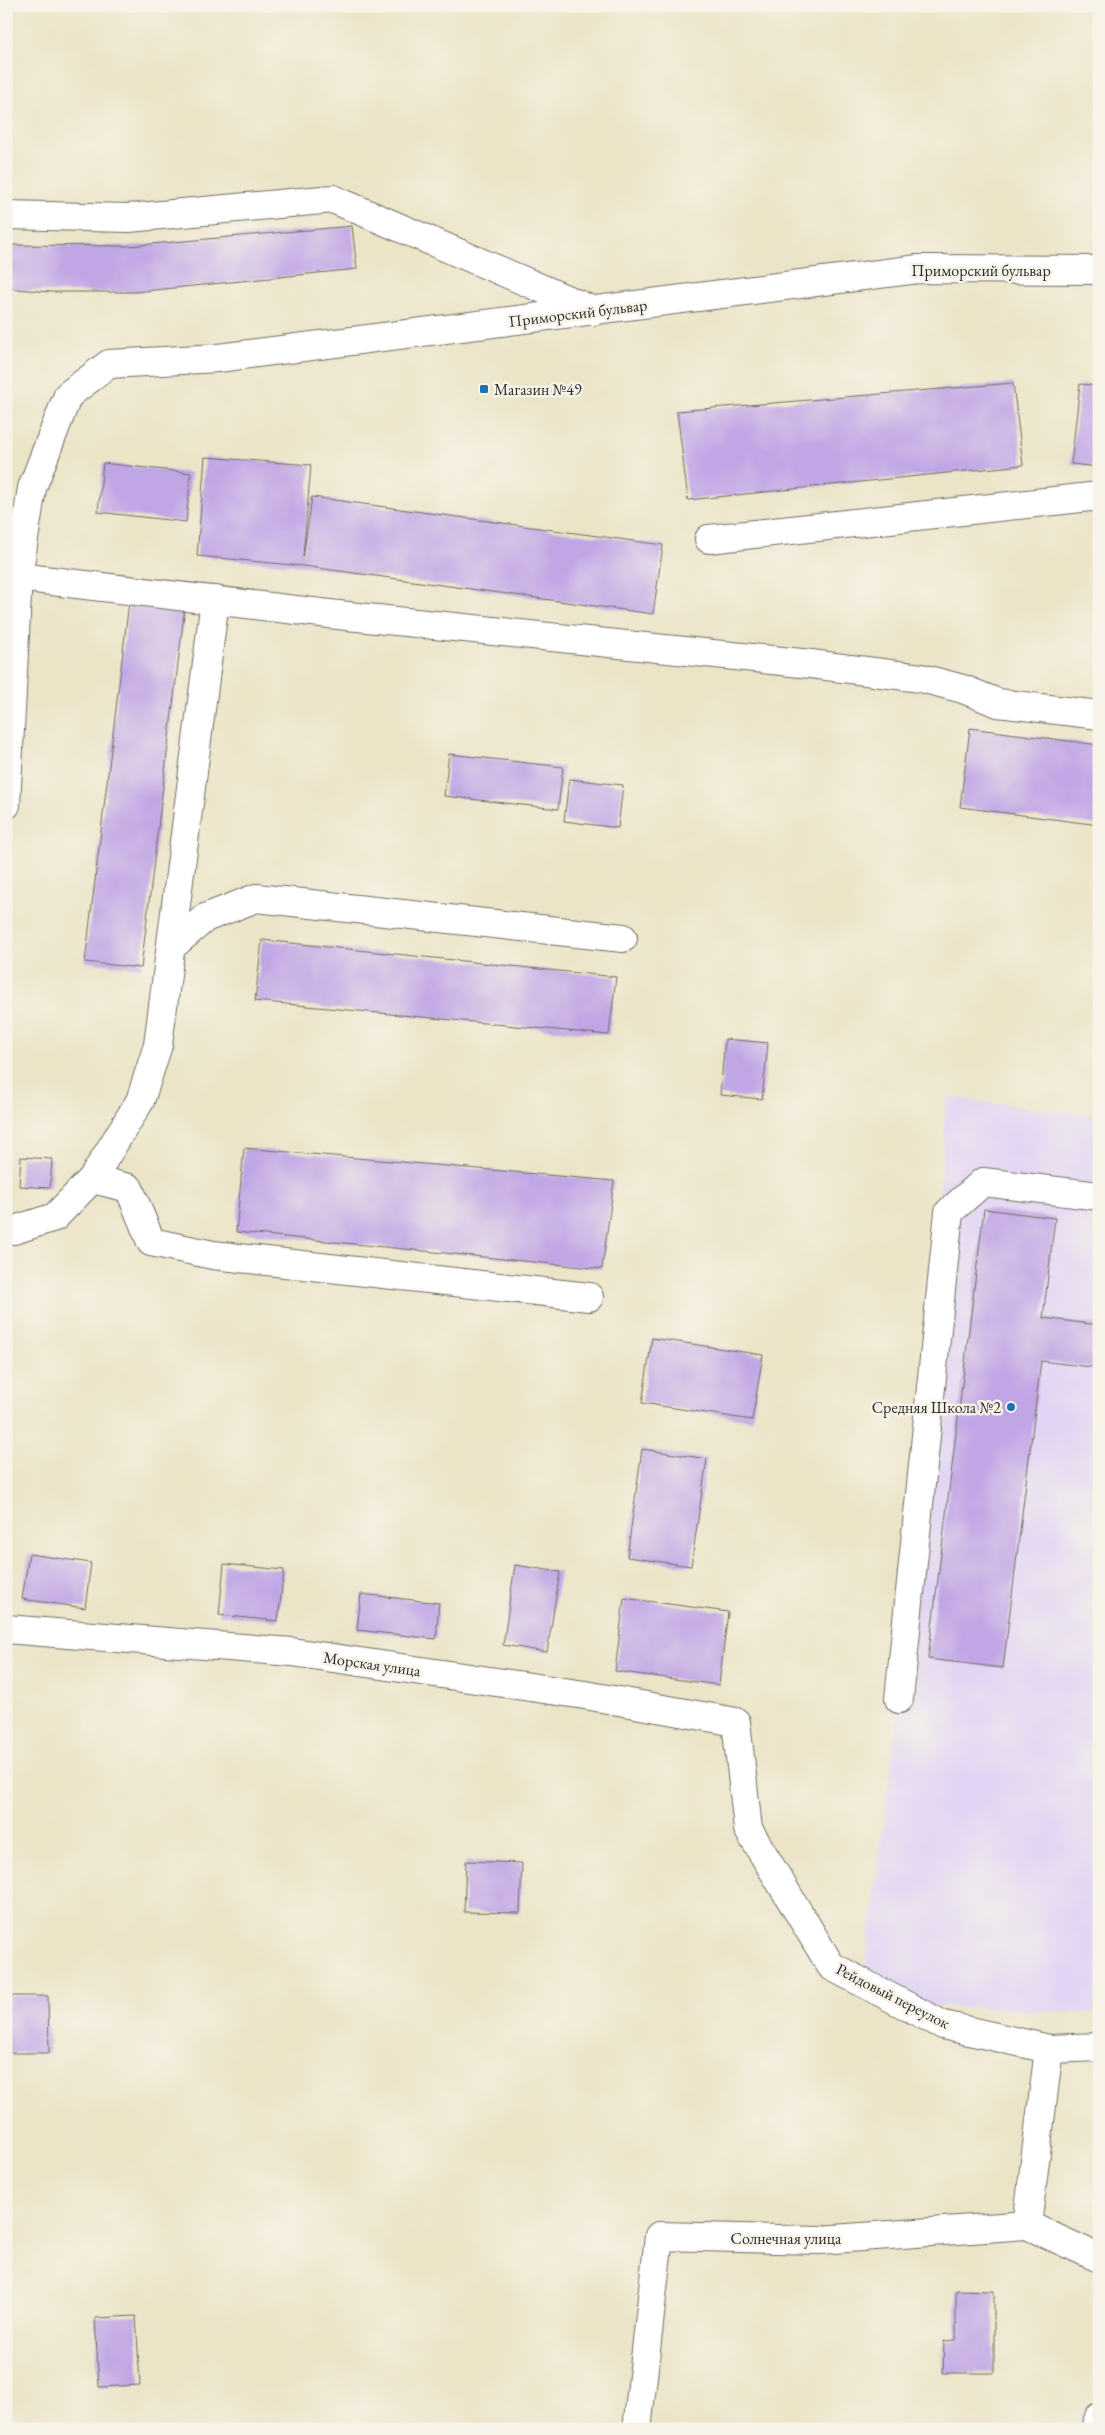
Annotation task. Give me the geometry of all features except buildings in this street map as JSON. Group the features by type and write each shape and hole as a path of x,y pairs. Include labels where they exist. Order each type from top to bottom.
{"street":[{"path":"6,215 129,218 333,199 594,311"},
{"name":"Приморский бульвар","path":"18,577 32,488 68,395 109,364 218,358 918,268 1099,270"},
{"path":"710,539 1099,496"},
{"path":"6,804 11,624 18,577 829,666 921,678 963,689 998,703 1099,715"},
{"path":"6,1230 14,1230 55,1217 92,1179 140,1101 158,1045 215,600"},
{"path":"171,947 205,918 256,898 623,938"},
{"path":"92,1179 129,1188 151,1242 213,1255 588,1297"},
{"path":"899,1699 949,1212 983,1182 1099,1196"},
{"name":"Морская улица","path":"6,1629 292,1652 585,1694 736,1722"},
{"name":"Рейдовый переулок","path":"736,1722 748,1830 831,1966 943,2025 1049,2050 1099,2047"},
{"path":"1027,2225 1049,2050"},
{"name":"Солнечная улица","path":"637,2429 659,2236 820,2240 1027,2225 1099,2258"},
{"path":"1096,2429 1099,2417"}],"shaded area":[{"name":"Средняя Школа №2","path":"947,1097 1099,1116 1099,2014 861,2002 899,1699"}],"place":[{"name":"Магазин №49","path":"484,389"},
{"name":"Средняя Школа №2","path":"1011,1407"}]}
